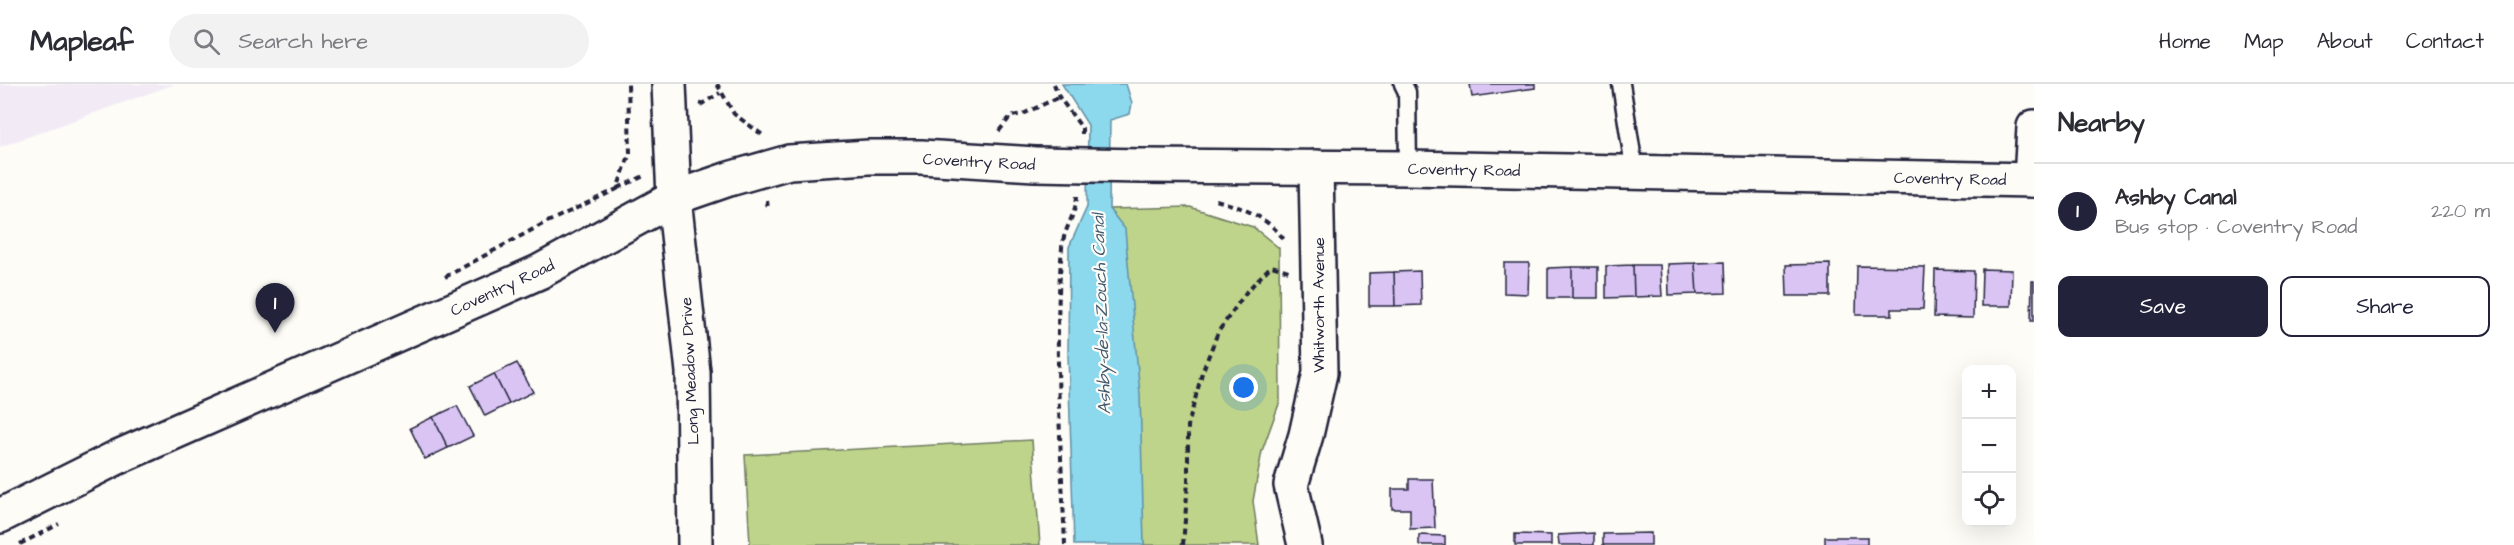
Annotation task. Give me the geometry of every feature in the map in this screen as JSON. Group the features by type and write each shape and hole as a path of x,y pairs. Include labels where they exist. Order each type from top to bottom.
{"main road":[{"name":"Long Meadow Drive","path":"669,84 674,198 693,372 694,545"},
{"path":"2033,180 2034,127"},
{"name":"Coventry Road","path":"0,516 118,458 539,272 674,198 789,162 869,157 921,157 1035,164 1408,168 2033,180"},
{"name":"Whitworth Avenue","path":"1305,545 1291,485 1306,435 1320,372 1316,167"}],"lane":[{"path":"1403,84 1407,92 1408,168"},
{"path":"1621,84 1635,172"}],"path":[{"path":"441,279 541,225 617,189 630,153 628,84"},
{"path":"717,84 734,114 764,136"},
{"path":"1054,84 1059,98 1082,128 1081,140"},
{"path":"997,134 1011,116 1023,114 1059,98"},
{"path":"1065,545 1059,316 1062,244 1077,208 1078,185"},
{"path":"1208,198 1254,213 1275,227 1288,246"},
{"path":"1183,545 1188,482 1188,426 1210,352 1218,332 1247,291 1271,266 1295,273 1293,264"}],"shaded area":[{"path":"0,84 175,84 0,147"}],"green space":[{"path":"1190,207 1253,227 1279,248 1280,401 1262,451 1253,501 1259,545 1144,545 1109,209"},
{"path":"1032,440 1040,545 750,545 745,455"}],"water":[{"name":"Ashby-de-la-Zouch Canal","path":"1062,84 1126,84 1132,103 1130,114 1110,120 1109,209 1125,229 1140,394 1144,545 1074,545 1068,354 1069,247 1087,207 1088,125"}],"building":[{"path":"1470,84 1535,84 1535,88 1472,97"},
{"path":"1725,262 1726,293 1697,294 1695,263"},
{"path":"1504,263 1529,263 1528,294 1504,293"},
{"path":"1695,263 1697,294 1669,295 1668,264"},
{"path":"1830,264 1830,296 1787,296 1786,265"},
{"path":"1633,265 1660,265 1662,296 1634,297"},
{"path":"1633,265 1634,297 1606,298 1606,266"},
{"path":"1857,266 1925,267 1923,309 1892,309 1892,315 1856,315"},
{"path":"1572,267 1598,267 1598,298 1572,298"},
{"path":"1572,267 1572,298 1548,298 1548,268"},
{"path":"1982,269 2012,270 2011,306 1981,306"},
{"path":"1935,270 1974,271 1973,318 1934,317"},
{"path":"1420,271 1421,305 1395,306 1394,272"},
{"path":"1394,272 1395,306 1369,306 1369,273"},
{"path":"2032,281 2034,281 2034,321 2031,321"},
{"path":"517,363 533,392 509,404 494,374"},
{"path":"494,374 509,404 485,416 470,386"},
{"path":"457,406 473,436 448,448 433,417"},
{"path":"433,417 448,448 425,459 410,428"},
{"path":"1409,479 1433,479 1435,528 1410,529 1410,509 1392,509 1392,489 1409,489"},
{"path":"1594,533 1594,545 1559,545 1558,535"},
{"path":"1651,533 1651,545 1603,545 1603,534"},
{"path":"1515,534 1551,535 1551,545 1515,545"},
{"path":"1419,535 1445,536 1445,545 1419,545"},
{"path":"1825,537 1867,537 1867,545 1825,545"}],"place":[{"name":"Ashby Canal","path":"275,333"}]}
